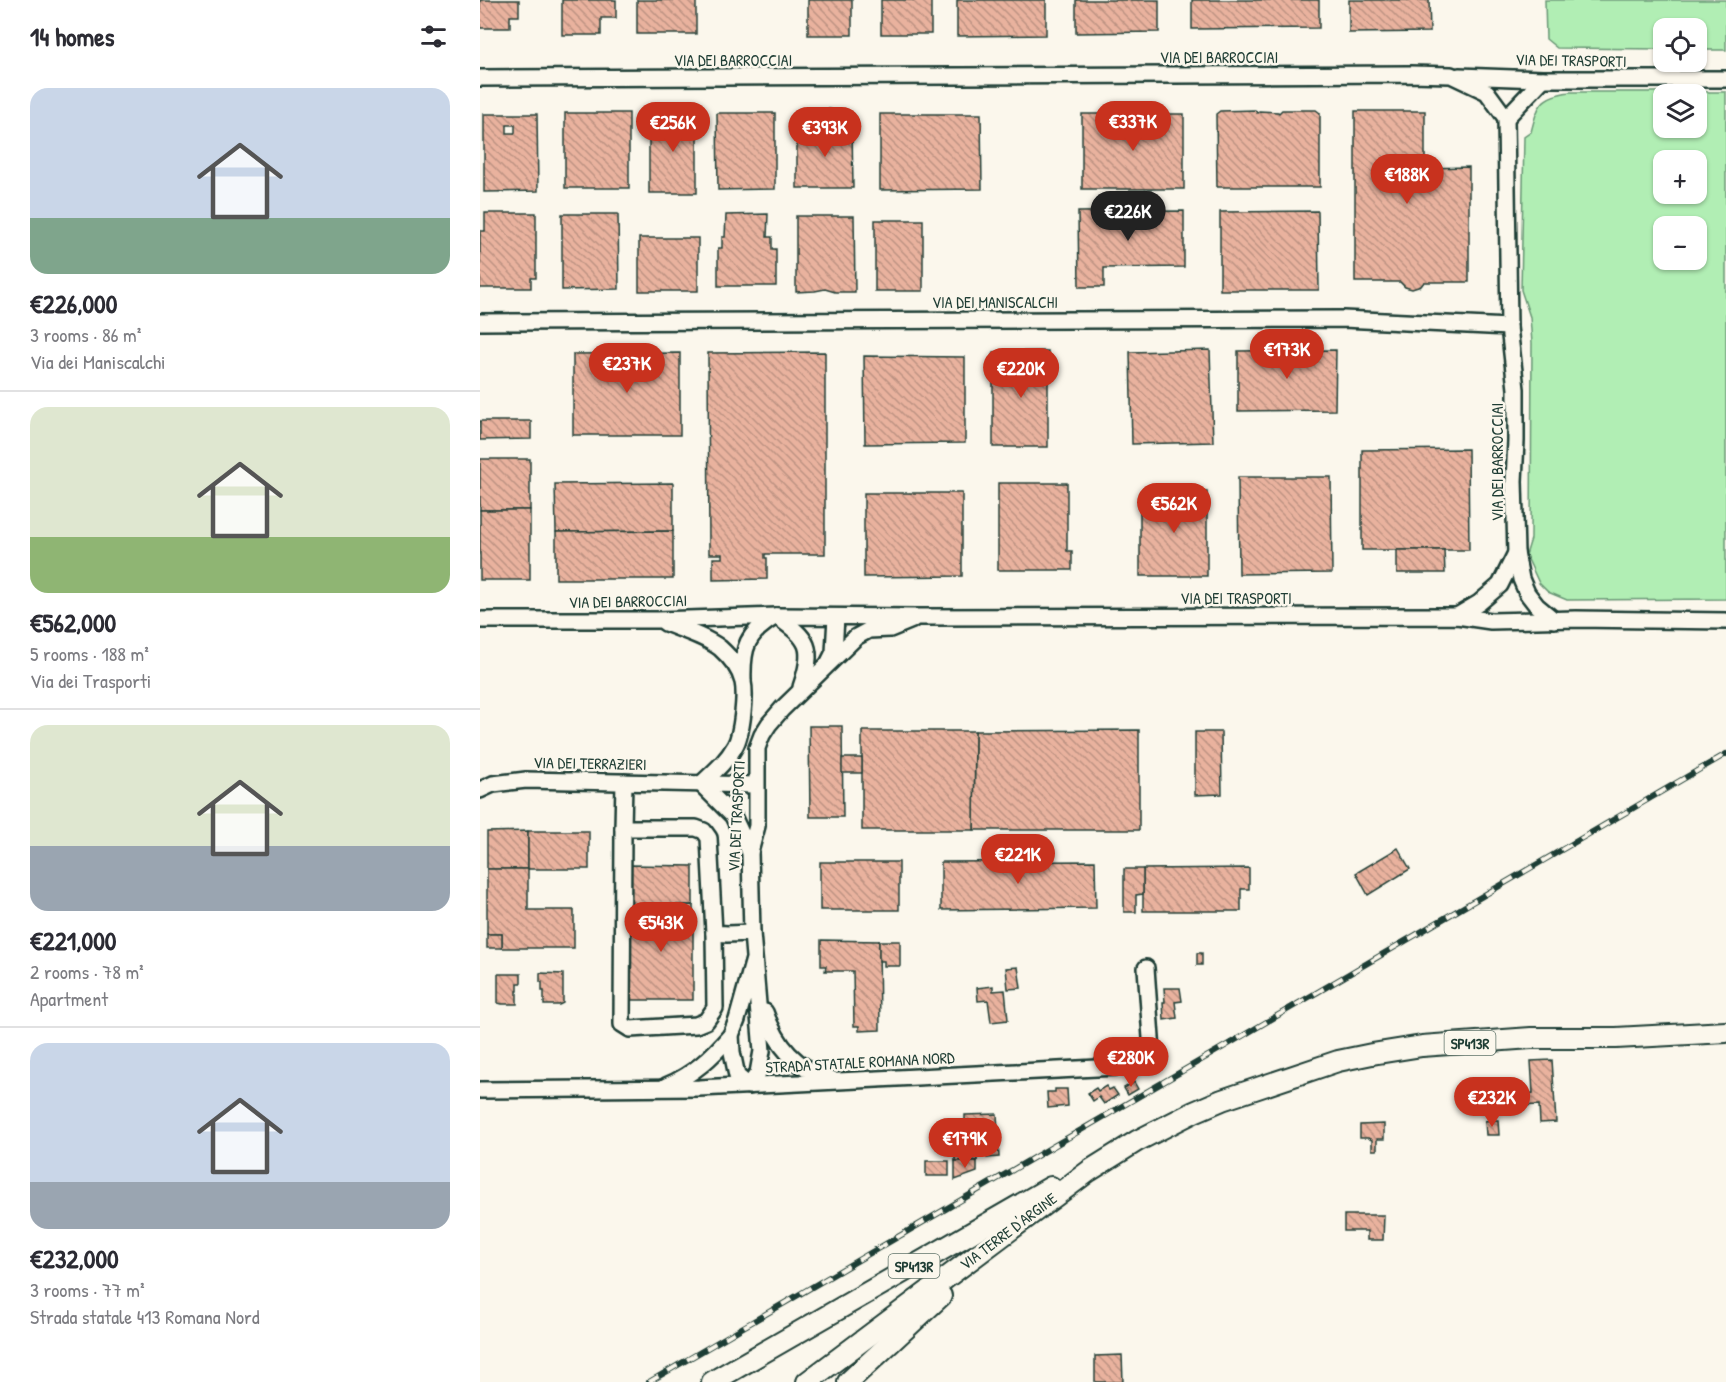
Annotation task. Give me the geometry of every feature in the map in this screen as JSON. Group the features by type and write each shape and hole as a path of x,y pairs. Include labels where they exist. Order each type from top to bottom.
{"main road":[{"name":"VIA TERRE D'ARGINE","path":"807,1382 1117,1152 1157,1130 1222,1100 1338,1061 1422,1046 1531,1038 1616,1038 1726,1032"},
{"name":"SP413R","path":"712,1382 1047,1189 1117,1152"},
{"name":"SP413R","path":"848,1382 1018,1226"}],"street":[{"name":"VIA DEI BARROCCIAI","path":"480,78 1410,74 1451,75 1487,92 1506,118 1509,327 1516,390 1515,553 1527,593 1537,606 1554,620"},
{"name":"VIA DEI TRASPORTI","path":"1451,75 1543,79 1726,79"},
{"path":"1506,118 1543,79"},
{"name":"VIA DEI MANISCALCHI","path":"480,322 1343,319 1509,327"},
{"name":"VIA DEI BARROCCIAI","path":"1457,616 1479,603 1500,585 1515,553"},
{"name":"VIA DEI BARROCCIAI","path":"480,620 658,620 776,616"},
{"name":"VIA DEI TRASPORTI","path":"701,784 722,764 737,743 742,729 744,660 749,640 761,625 776,616 917,618 1457,616 1491,621 1576,619 1726,621"},
{"name":"VIA DEI TRASPORTI","path":"776,616 800,634 806,642 809,662 800,690"},
{"path":"827,664 834,652 836,617"},
{"name":"VIA DEI TRASPORTI","path":"731,1035 737,1076 749,1086 758,1072 762,1052 752,933 750,852 757,826 757,748 762,735 800,690 856,637 869,630 890,629 917,618"},
{"name":"VIA DEI TRASPORTI","path":"658,620 709,640 729,657 738,669 743,683"},
{"name":"VIA DEI TERRAZIERI","path":"480,790 493,784 526,780 756,785"},
{"path":"623,828 696,828 704,831 709,838 715,1008 706,1021 696,1025 630,1029 622,1024 623,828 624,782"},
{"path":"701,784 733,816 750,852"},
{"path":"714,933 752,933"},
{"name":"VIA DEI TRASPORTI","path":"660,1089 682,1080 702,1066 731,1035 754,959"},
{"name":"STRADA STATALE ROMANA NORD","path":"480,1090 749,1086 1136,1066 1152,1052 1146,968"},
{"name":"VIA DEI TRASPORTI","path":"757,991 770,1027 782,1048 817,1075 840,1081"}],"green space":[{"path":"1545,0 1726,0 1726,50 1707,50 1707,18 1653,18 1653,49 1557,48 1546,39"},
{"path":"1570,92 1653,92 1653,138 1707,138 1707,92 1726,92 1726,599 1567,600 1548,592 1539,583 1526,555 1531,539 1532,343 1530,317 1521,290 1524,137 1531,132 1542,103 1552,96"}],"building":[{"path":"480,0 519,0 519,16 510,16 510,28 480,28"},
{"path":"562,0 616,0 616,18 601,18 601,35 562,35"},
{"path":"637,0 696,0 696,34 637,34"},
{"path":"808,0 852,0 852,35 808,35"},
{"path":"881,0 931,0 931,34 881,34"},
{"path":"957,0 1046,0 1046,35 957,36"},
{"path":"1076,0 1159,0 1159,32 1076,33"},
{"path":"1192,0 1319,0 1319,28 1192,29"},
{"path":"1349,0 1429,0 1430,32 1349,33"},
{"path":"829,109 852,114 852,127 797,127 797,118 802,118 802,113"},
{"path":"1255,110 1257,113 1259,111 1279,113 1282,110 1316,110 1320,113 1320,187 1217,187 1216,114 1220,111"},
{"path":"1355,111 1425,111 1425,168 1469,167 1469,282 1424,282 1421,286 1412,289 1400,282 1355,282"},
{"path":"565,113 629,113 629,188 565,188"},
{"path":"649,113 697,113 697,193 649,193"},
{"path":"717,113 775,113 775,189 718,190"},
{"path":"484,114 537,114 538,191 484,192","holes":["507,125 515,125 515,133 507,133"]},
{"path":"880,114 981,114 982,189 880,190"},
{"path":"1082,114 1184,114 1184,189 1082,189"},
{"path":"797,127 852,127 853,188 797,188"},
{"path":"1184,211 1184,267 1104,268 1104,287 1079,287 1078,212"},
{"path":"1318,211 1319,290 1220,290 1220,212"},
{"path":"485,213 536,213 536,278 531,278 531,288 480,288 480,231 485,231"},
{"path":"562,214 618,214 619,289 562,290"},
{"path":"768,214 767,237 772,237 772,249 776,249 776,286 718,286 718,248 722,248 722,237 725,237 726,215"},
{"path":"796,216 854,216 855,292 835,292 825,289 796,292"},
{"path":"875,220 923,220 923,291 875,291"},
{"path":"639,238 698,238 698,291 639,291"},
{"path":"1210,350 1213,442 1132,444 1130,352"},
{"path":"1336,350 1335,410 1238,411 1238,351"},
{"path":"1048,351 1048,447 993,447 993,352"},
{"path":"825,352 825,554 765,554 767,579 713,580 713,558 722,558 722,554 709,554 708,353"},
{"path":"680,353 680,435 573,435 573,354"},
{"path":"864,356 965,357 965,443 865,444"},
{"path":"480,421 531,421 531,439 480,440"},
{"path":"1468,449 1469,550 1362,550 1362,450"},
{"path":"480,459 530,459 530,510 480,510"},
{"path":"1238,477 1331,477 1332,573 1239,574"},
{"path":"673,483 673,531 556,532 555,484"},
{"path":"998,483 1067,483 1067,551 1072,551 1072,570 998,570"},
{"path":"1140,492 1207,492 1207,576 1140,576"},
{"path":"864,493 962,493 962,576 864,577"},
{"path":"480,510 530,510 530,580 480,580"},
{"path":"673,531 673,579 556,579 556,532"},
{"path":"1397,550 1444,550 1445,573 1397,573"},
{"path":"809,726 842,726 843,817 810,817"},
{"path":"1139,730 1139,830 974,830 975,731"},
{"path":"862,731 975,731 974,830 862,830"},
{"path":"1195,732 1221,732 1222,794 1195,795"},
{"path":"842,758 862,758 862,773 842,773"},
{"path":"528,831 528,869 487,869 487,832"},
{"path":"528,831 589,831 589,869 528,869"},
{"path":"1398,848 1410,869 1368,895 1356,873"},
{"path":"1095,861 1096,908 941,910 941,862"},
{"path":"820,862 899,862 899,910 820,910"},
{"path":"629,865 693,866 693,905 629,906"},
{"path":"1249,868 1249,889 1241,889 1241,911 1143,911 1143,869"},
{"path":"487,869 528,869 528,910 574,910 574,948 502,948 502,934 487,934"},
{"path":"1124,869 1143,869 1143,894 1136,895 1136,912 1124,912"},
{"path":"693,905 693,1000 629,1000 629,906"},
{"path":"487,934 502,934 502,948 487,948"},
{"path":"821,940 879,941 880,1030 859,1031 859,1026 854,1026 853,971 825,971 826,966 821,966"},
{"path":"879,941 900,941 900,966 884,966 884,961 879,961"},
{"path":"1197,953 1202,953 1202,965 1197,965"},
{"path":"1018,967 1021,988 1008,989 1006,968"},
{"path":"540,973 563,974 563,1003 544,1005"},
{"path":"498,974 521,974 517,1004 498,1003"},
{"path":"993,986 993,991 1005,990 1008,1020 991,1022 988,1000 978,1001 977,988"},
{"path":"1164,988 1180,988 1182,1001 1175,1002 1177,1018 1164,1020"},
{"path":"1552,1060 1556,1122 1540,1123 1539,1105 1515,1106 1514,1095 1533,1093 1531,1061"},
{"path":"1134,1082 1138,1089 1128,1095 1124,1088"},
{"path":"1106,1086 1109,1090 1113,1088 1118,1095 1104,1104 1099,1097 1093,1101 1088,1093"},
{"path":"1055,1089 1067,1089 1068,1106 1048,1108 1047,1092 1055,1092"},
{"path":"997,1114 998,1133 965,1134 965,1115"},
{"path":"1498,1120 1499,1135 1486,1135 1485,1121"},
{"path":"1384,1124 1384,1139 1377,1139 1377,1150 1372,1150 1372,1140 1360,1138 1360,1125"},
{"path":"955,1141 977,1141 977,1161 955,1161"},
{"path":"998,1143 999,1157 987,1158 987,1144"},
{"path":"926,1161 949,1161 949,1176 926,1176"},
{"path":"955,1161 977,1161 977,1172 955,1180"},
{"path":"1344,1215 1384,1215 1383,1240 1367,1240 1367,1231 1344,1231"},
{"path":"1122,1355 1123,1382 1095,1382 1095,1356"}],"railway":[{"path":"649,1382 1726,754"}]}
